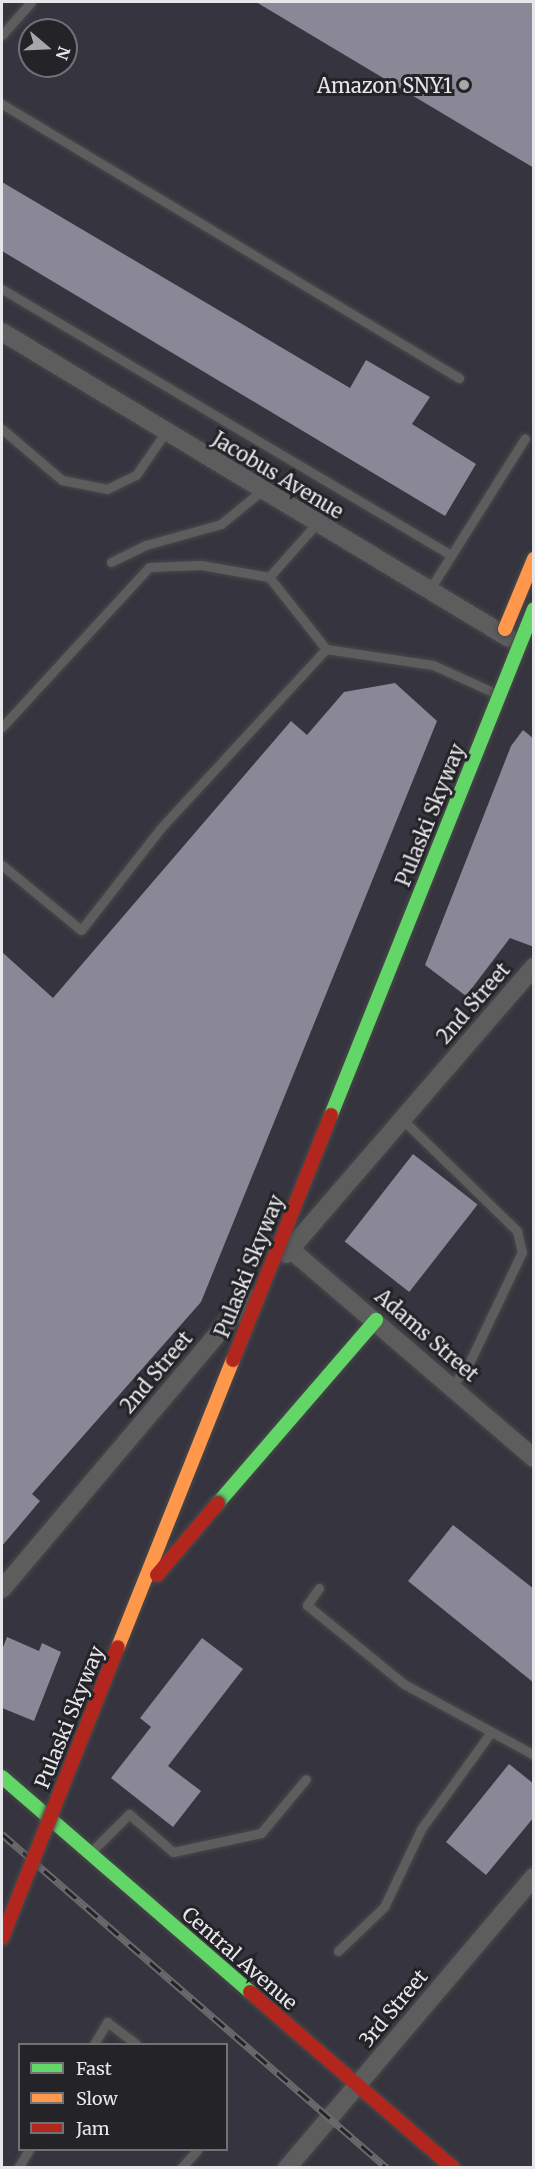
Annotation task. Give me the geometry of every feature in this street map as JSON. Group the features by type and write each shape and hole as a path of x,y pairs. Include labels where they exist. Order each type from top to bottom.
{"main road":[{"path":"498,648 534,559"},
{"name":"Pulaski Skyway","path":"2,1938 534,609"},
{"path":"475,704 489,670"},
{"name":"Pulaski Skyway","path":"207,1371 243,1282"},
{"path":"2,1909 118,1630 218,1503 376,1320"},
{"name":"Central Avenue","path":"2,1777 453,2168"},
{"name":"Pulaski Skyway","path":"28,1817 42,1784"}],"street":[{"name":"Jacobus Avenue","path":"2,333 315,524 430,589 534,654"},
{"name":"2nd Street","path":"2,1589 290,1249 534,967"},
{"name":"Adams Street","path":"290,1249 376,1320 534,1458"},
{"name":"3rd Street","path":"287,2168 534,1877"}],"lane":[{"path":"2,35 31,2"},
{"path":"2,104 459,378"},
{"path":"2,289 452,555"},
{"path":"2,429 62,480 107,489 136,475 165,433"},
{"path":"430,589 525,438"},
{"path":"111,562 146,544 221,524 261,491"},
{"path":"269,577 315,524"},
{"path":"2,727 149,567 201,565 269,577 326,649 433,665 502,696"},
{"path":"2,865 81,930 160,829 326,649"},
{"path":"402,1119 517,1231 522,1252 469,1363 452,1386"},
{"path":"318,1588 307,1605 404,1684 534,1755"},
{"path":"338,1951 384,1907 421,1829 491,1732"},
{"path":"90,1854 129,1814 173,1852 261,1833 306,1779"},
{"path":"95,2043 107,2022 135,2043"},
{"path":"18,2168 28,2151"},
{"path":"181,2168 196,2151"}],"shaded area":[{"path":"2,2 533,2 533,2167 2,2168"}],"building":[{"name":"Amazon SNY1","path":"256,2 534,2 534,168"},
{"path":"2,182 350,388 366,360 430,397 412,424 476,464 445,516 2,251"},
{"path":"395,683 437,721 201,1302 32,1494 40,1501 2,1546 2,952 53,998 291,721 307,735 344,692"},
{"path":"523,730 534,739 534,947 510,938 466,996 425,965 511,746"},
{"path":"413,1154 478,1204 409,1292 345,1241"},
{"path":"453,1525 534,1589 534,1683 408,1581"},
{"path":"7,1637 39,1651 42,1643 61,1652 34,1721 2,1708 2,1650"},
{"path":"202,1638 243,1669 168,1766 201,1791 173,1827 111,1778 151,1727 140,1718"},
{"path":"509,1764 534,1784 534,1817 486,1875 446,1842"}],"railway":[{"path":"2,1834 387,2168"}],"traffic: fast":[{"path":"331,1115 534,609"},
{"path":"218,1503 376,1320"},
{"path":"2,1777 250,1992"}],"traffic: jam":[{"path":"233,1360 331,1115"},
{"path":"157,1575 218,1503"},
{"path":"2,1938 118,1647"},
{"path":"250,1992 453,2168"}],"traffic: slow":[{"path":"505,629 534,559"},
{"path":"118,1647 233,1360"}],"place":[{"name":"Amazon SNY1","path":"464,85"}]}
